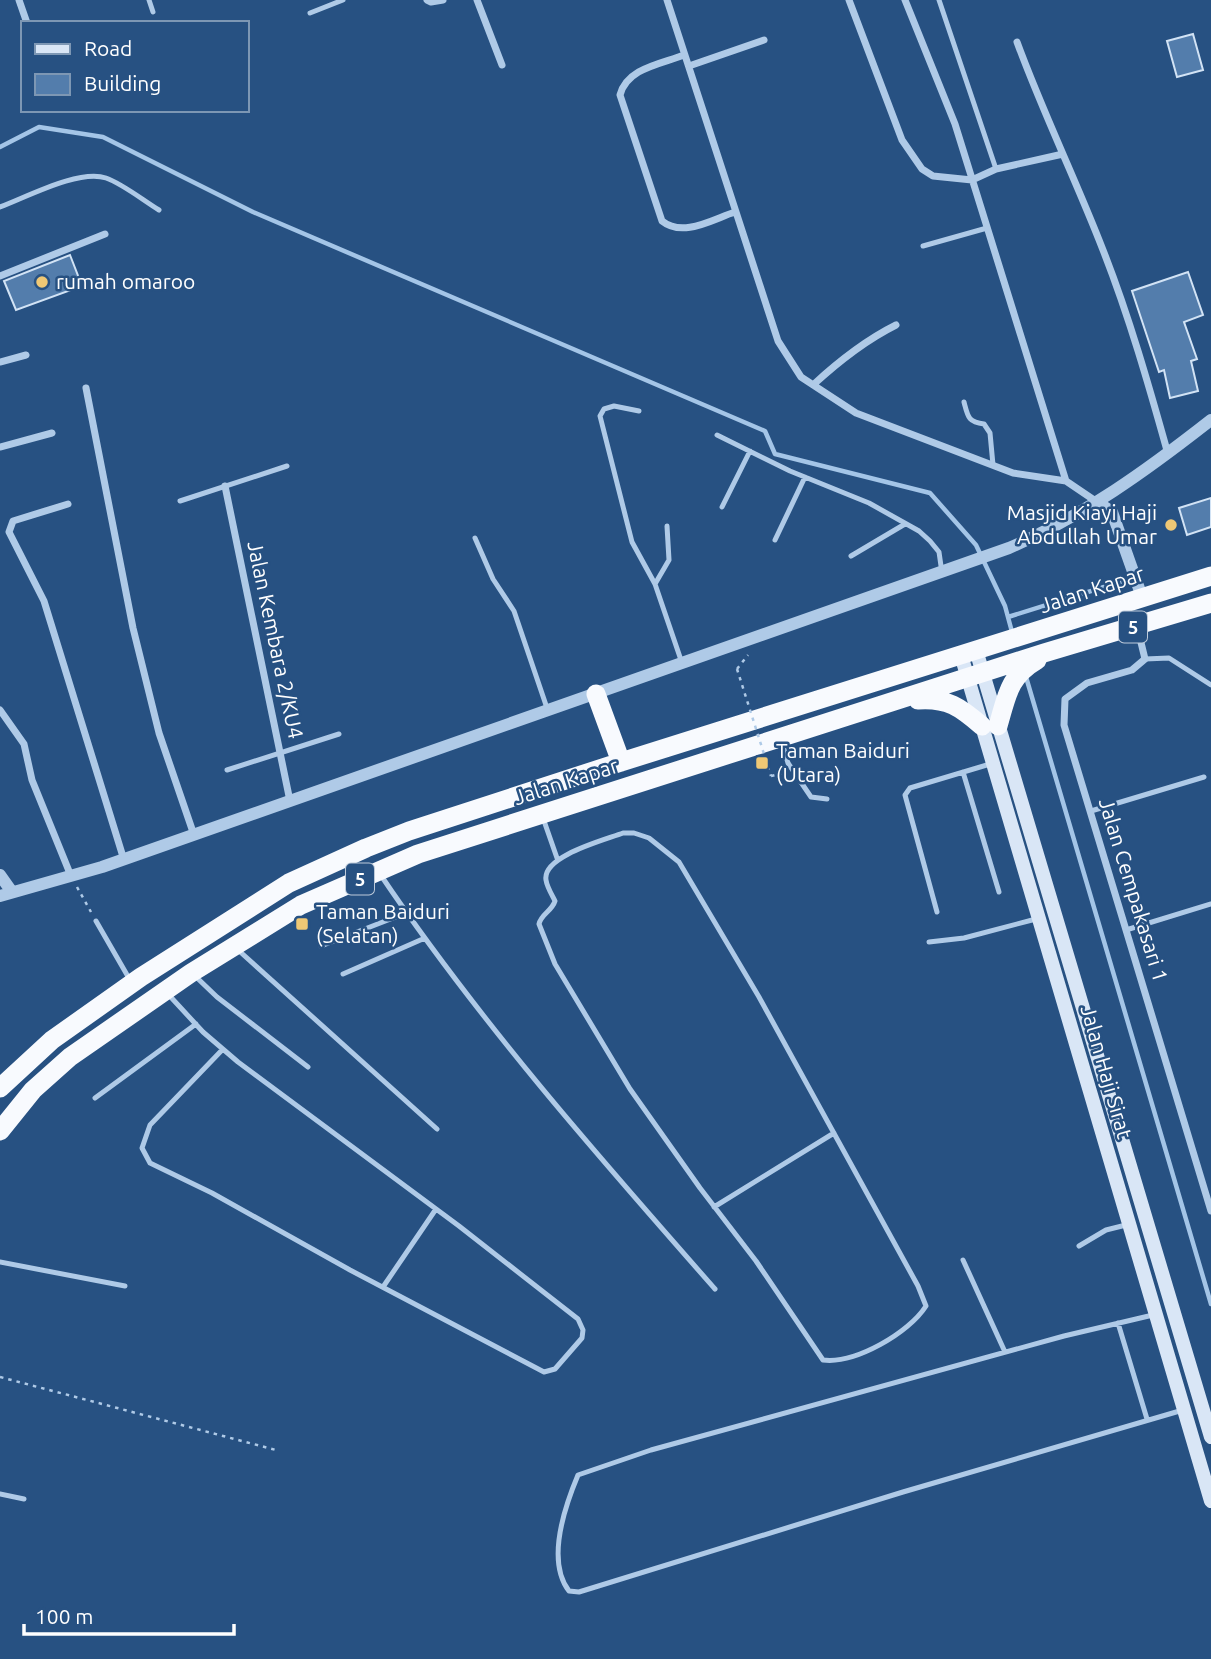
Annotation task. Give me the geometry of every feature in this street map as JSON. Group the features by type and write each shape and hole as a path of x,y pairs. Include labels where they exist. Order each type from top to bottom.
{"highway":[{"name":"Jalan Kapar","path":"0,1088 52,1040 132,983 289,883 355,853 408,831 621,762 1211,576"},
{"name":"Jalan Kapar","path":"0,1131 33,1090 70,1057 165,990 301,905 418,854 975,675 1008,674 1050,652 1211,603"},
{"path":"894,701 937,698 990,726 1008,674 1050,652"},
{"path":"596,694 621,762"},
{"path":"773,715 781,739"}],"main road":[{"name":"Jalan Haji Sirat","path":"969,653 1211,1437"},
{"name":"Jalan Haji Sirat","path":"990,726 993,763 1211,1501"}],"street":[{"path":"19,0 26,21"},
{"path":"427,0 443,0"},
{"path":"477,0 502,65"},
{"path":"667,0 778,341 801,377 856,413 1013,473 1066,481 1112,512 1142,597"},
{"path":"849,0 902,140 922,169 933,176 972,180 996,169 1063,154"},
{"path":"905,0 955,124 1066,481"},
{"path":"689,66 764,40"},
{"path":"1017,42 1043,111 1104,253 1168,454"},
{"path":"684,55 628,77 620,95 662,221 668,226 682,229 735,212"},
{"path":"0,276 105,234"},
{"path":"813,385 840,360 869,339 896,325"},
{"path":"0,362 26,355"},
{"path":"86,388 133,628 159,733 194,835"},
{"path":"0,875 6,894 124,860 962,566 1048,531 1168,454 1211,420"},
{"path":"0,447 52,433"},
{"name":"Jalan Kembara 2/KU4","path":"225,486 290,801"},
{"path":"68,504 13,521 9,532 44,601 124,860"},
{"path":"1137,625 1145,659"},
{"name":"Jalan Cempakasari 1","path":"1145,659 1132,670 1087,683 1065,699 1064,725 1211,1211"},
{"path":"0,710 24,744 32,780 71,876"}],"lane":[{"path":"149,0 153,12"},
{"path":"310,13 343,0"},
{"path":"939,0 996,169"},
{"path":"0,207 70,180 90,176 106,178 159,210"},
{"path":"923,246 987,228"},
{"path":"964,402 968,419 973,423 984,424 989,433 993,465"},
{"path":"639,411 614,406 604,409 600,416 632,542 655,584 682,664"},
{"path":"717,435 805,477 869,503 905,524 930,541 939,552 942,573"},
{"path":"722,507 750,451"},
{"path":"180,501 287,466"},
{"path":"775,540 805,477"},
{"path":"851,556 905,524"},
{"path":"655,584 668,560 667,526"},
{"path":"475,538 493,579 514,611 548,711"},
{"path":"1145,659 1169,657 1211,685"},
{"path":"227,770 339,734"},
{"path":"781,739 788,763 803,787 811,797 827,799"},
{"path":"937,912 905,795 910,788 993,763"},
{"path":"963,772 999,892"},
{"path":"1091,811 1204,777"},
{"path":"541,814 557,858"},
{"path":"623,833 634,833 649,838 679,862 759,997 918,1286 926,1306 920,1316 904,1330 862,1353 835,1362 822,1360 756,1261 714,1207 630,1088 555,964 539,924 555,901 545,880 557,858 623,833"},
{"path":"378,872 498,1033 715,1289"},
{"path":"1126,930 1211,904"},
{"path":"321,946 406,913"},
{"path":"929,942 964,938 1039,918"},
{"path":"96,921 132,983"},
{"path":"343,974 425,938"},
{"path":"235,947 437,1129"},
{"path":"191,973 217,998 308,1067"},
{"path":"165,990 223,1049 578,1319 583,1330 582,1338 555,1369 544,1372 212,1192 150,1163 142,1148 149,1125 223,1049"},
{"path":"95,1098 196,1024"},
{"path":"714,1207 834,1133"},
{"path":"383,1287 436,1209"},
{"path":"1079,1246 1106,1230 1129,1224"},
{"path":"963,1260 1005,1352"},
{"path":"0,1262 125,1286"},
{"path":"1156,1315 1005,1352 651,1450 578,1475 559,1526 559,1559 565,1585 569,1591 579,1592 1184,1409"},
{"path":"1118,1323 1147,1419"},
{"path":"0,1494 24,1499"}],"path":[{"path":"737,669 771,776"},
{"path":"71,876 96,921"},
{"path":"0,1377 276,1450"}],"building":[{"path":"1193,34 1203,70 1177,77 1167,41"},
{"name":"rumah omaroo","path":"70,255 82,286 16,310 4,281"},
{"path":"1188,272 1203,315 1184,322 1197,359 1191,361 1198,391 1170,398 1164,370 1159,372 1132,291"},
{"path":"1211,498 1211,527 1187,535 1179,508"}],"waterway":[{"path":"0,147 39,127 103,137 253,212 765,431 775,454 930,493 976,545 1005,606 1012,632"},
{"path":"1008,617 1123,581"},
{"path":"1026,677 1211,1304"}],"place":[{"name":"rumah omaroo","path":"42,282"},
{"name":"Masjid Kiayi Haji Abdullah Umar","path":"1171,525"},
{"name":"Taman Baiduri (Utara)","path":"762,763"},
{"name":"Taman Baiduri (Selatan)","path":"302,924"}]}
